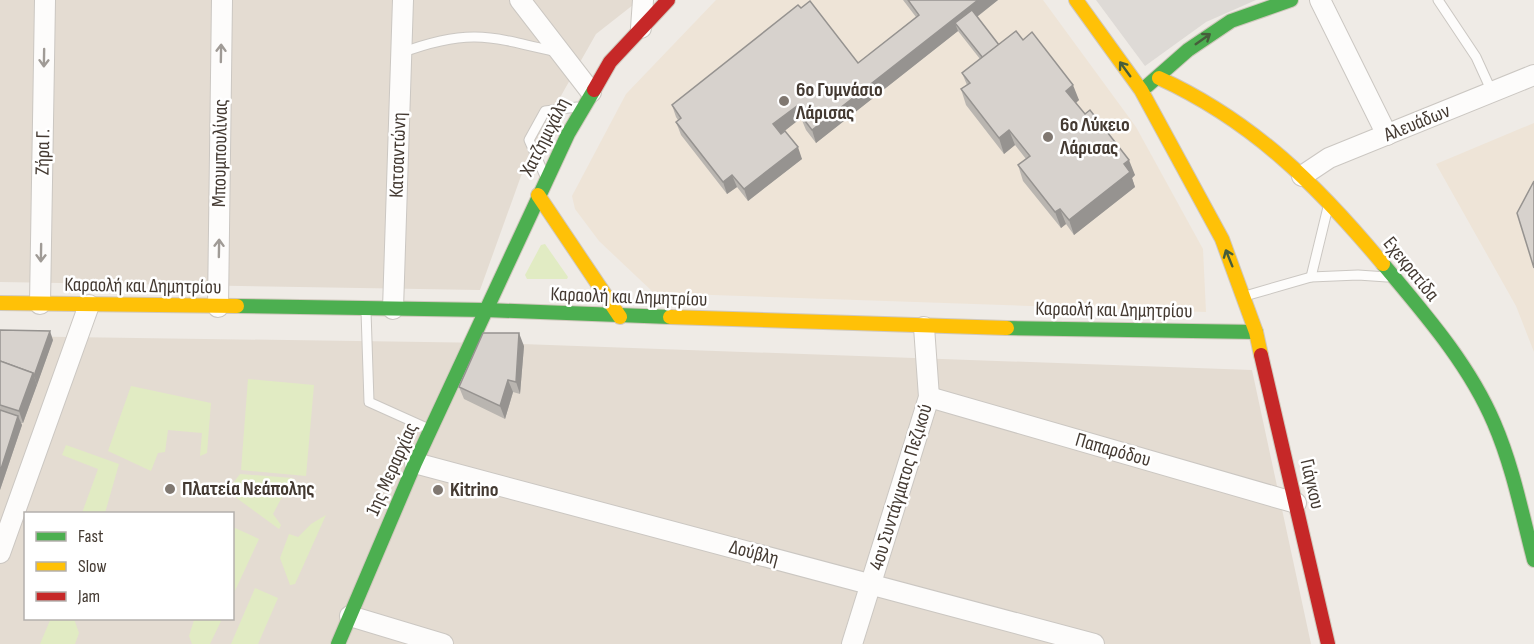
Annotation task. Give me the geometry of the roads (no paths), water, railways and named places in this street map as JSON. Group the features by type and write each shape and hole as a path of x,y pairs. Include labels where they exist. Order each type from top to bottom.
{"street":[{"name":"Ζήρα Γ.","path":"40,304 45,0"},
{"name":"Μπουμπουλίνας","path":"218,307 222,0"},
{"name":"Κατσαντώνη","path":"393,309 403,0"},
{"path":"520,0 560,53 587,99"},
{"path":"641,28 643,0"},
{"name":"Χατζημιχάλη","path":"486,310 546,178 587,99 610,63 668,0"},
{"name":"Γιάγκου","path":"1076,0 1141,90 1222,239 1245,296 1256,332 1328,644"},
{"path":"1141,90 1159,78 1188,50 1232,21 1291,0"},
{"path":"1320,0 1387,135"},
{"name":"Αλευάδων","path":"1302,176 1329,158 1534,75"},
{"name":"Εχεκρατίδα","path":"1159,78 1179,85 1271,147 1329,204 1394,278 1452,352 1486,407 1506,457 1534,560"},
{"path":"538,195 620,317"},
{"name":"Καραολή και Δημητρίου","path":"0,303 486,310 924,327 1256,332"},
{"path":"0,553 7,513 89,305"},
{"name":"1ης Μεραρχίας","path":"338,644 430,429 486,310"},
{"name":"4ου Συντάγματος Πεζικού","path":"852,644 929,397 924,327"},
{"name":"Παπαρόδου","path":"929,397 1296,503"},
{"name":"Δούβλη","path":"415,463 1094,644"},
{"path":"350,616 443,644"}],"lane":[{"path":"1438,0 1476,57 1492,92"},
{"path":"401,52 433,41 490,36 560,53"},
{"path":"546,178 529,140 545,111 587,99"},
{"path":"1311,278 1329,204"},
{"path":"1245,296 1311,278 1359,275 1394,278"},
{"path":"366,309 369,402 430,429"}],"place":[{"name":"6ο Γυμνάσιο Λάρισας","path":"784,101"},
{"name":"6ο Λύκειο Λάρισας","path":"1048,137"},
{"name":"Πλατεία Νεάπολης","path":"170,489"},
{"name":"Kitrino","path":"438,490"}]}
